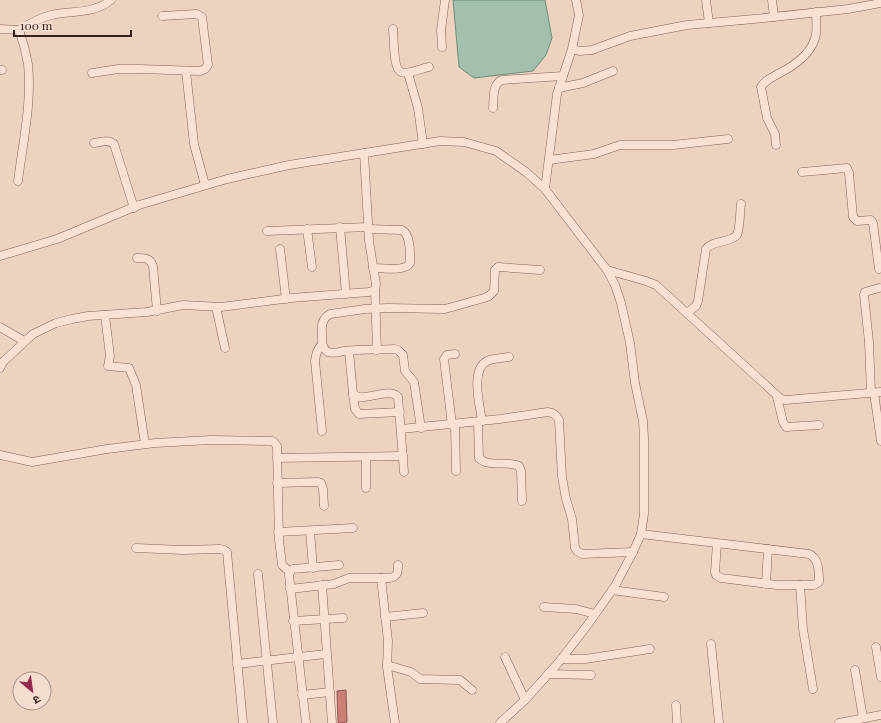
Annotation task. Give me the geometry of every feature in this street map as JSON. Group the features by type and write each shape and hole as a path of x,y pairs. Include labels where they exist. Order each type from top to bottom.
{"street":[{"path":"0,29 19,30 35,21 51,15 91,10 99,8 112,0"},
{"path":"442,47 441,30 445,0"},
{"path":"545,189 557,94 572,49 579,15 576,0"},
{"path":"706,0 709,23"},
{"path":"772,0 774,17"},
{"path":"572,49 579,51 592,50 630,36 687,24 848,9 881,3"},
{"path":"776,145 775,134 767,118 762,87 766,81 796,64 808,52 814,42 816,34 816,12"},
{"path":"92,73 118,69 140,68 186,71 200,71 205,69 208,65 202,17 197,14 162,16"},
{"path":"393,29 396,66 398,70 402,73 429,67"},
{"path":"18,181 26,118 28,78 26,56 19,30"},
{"path":"186,71 194,144 205,185"},
{"path":"559,88 583,83 613,71"},
{"path":"408,72 418,108 423,144"},
{"path":"493,108 494,88 498,82 502,80 563,76"},
{"path":"549,160 594,154 620,145 673,145 728,139"},
{"path":"94,143 111,141 114,144 134,208"},
{"path":"0,256 57,239 134,208 205,185 289,165 440,141 464,142 496,151 526,172 545,189 607,270 615,285 621,303 630,343 644,438 644,514 641,534 612,590 561,659 525,700 500,723"},
{"path":"364,153 368,228 376,284 377,350"},
{"path":"802,172 847,168 849,173 853,217 857,221 871,220 877,223 879,268"},
{"path":"687,313 696,306 698,301 706,250 713,244 733,238 737,235 741,204"},
{"path":"340,227 346,294"},
{"path":"267,231 340,227 405,231 408,236 409,266 404,268 373,268"},
{"path":"307,229 312,266"},
{"path":"280,249 286,299"},
{"path":"137,258 149,259 153,266 158,311"},
{"path":"421,428 414,382 405,371 403,355 398,350 394,349 328,352 322,344 321,328 326,317 330,314 338,312 376,309 432,309 456,306 484,298 492,294 494,291 494,270 498,267 540,270"},
{"path":"607,270 646,281 656,286 765,384 777,397 786,400 875,393"},
{"path":"879,288 867,290 864,295 881,441"},
{"path":"0,368 3,362 38,331 56,323 80,317 158,311 183,305 216,307 369,292 375,290"},
{"path":"216,307 225,348"},
{"path":"104,315 110,356 108,366 129,368 136,385 145,444"},
{"path":"0,327 24,342"},
{"path":"322,344 317,350 316,361 322,431"},
{"path":"349,350 353,394 356,410 359,414 400,412"},
{"path":"454,354 448,355 444,359 453,425 456,471"},
{"path":"509,357 490,360 481,366 478,372 477,382 480,421 479,458 486,462 519,466 521,471 522,501"},
{"path":"353,394 359,397 392,393 396,395 399,400 404,472"},
{"path":"777,397 783,422 786,427 819,425"},
{"path":"401,429 453,425 548,412 553,413 556,415 558,420 564,488 572,518 575,548 582,554 633,552"},
{"path":"0,455 32,462 145,444 211,440 273,441 276,444 277,458 278,532 281,560 284,568 290,572"},
{"path":"277,458 403,456"},
{"path":"366,457 366,488"},
{"path":"277,483 321,483 323,489 324,506"},
{"path":"278,532 353,528"},
{"path":"310,531 313,568"},
{"path":"641,534 768,549 809,554 815,557 817,561 819,582 814,585 766,584 718,576 715,572 717,543"},
{"path":"136,548 182,550 220,549 227,552 243,723"},
{"path":"766,584 768,549"},
{"path":"290,572 293,570 338,565"},
{"path":"290,589 334,584 349,578 390,578 396,576 398,573 398,565"},
{"path":"290,572 293,621 306,723"},
{"path":"258,574 273,723"},
{"path":"381,578 388,641 387,665 395,723"},
{"path":"322,585 332,723"},
{"path":"800,585 803,629 813,689"},
{"path":"612,590 664,598"},
{"path":"544,607 576,609 595,614"},
{"path":"385,617 423,613"},
{"path":"293,621 343,618"},
{"path":"711,644 719,723"},
{"path":"876,647 881,677"},
{"path":"561,659 585,659 650,649"},
{"path":"237,664 326,654"},
{"path":"505,657 525,700"},
{"path":"387,665 411,672 420,679 460,680 472,690"},
{"path":"855,670 863,718"},
{"path":"548,674 591,675"},
{"path":"302,695 330,692"},
{"path":"676,705 677,723"},
{"path":"839,722 881,715"}],"shaded area":[{"path":"453,0 545,0 552,38 546,55 533,71 474,78 459,67"}],"building":[{"path":"346,690 347,722 338,723 337,691"}]}
